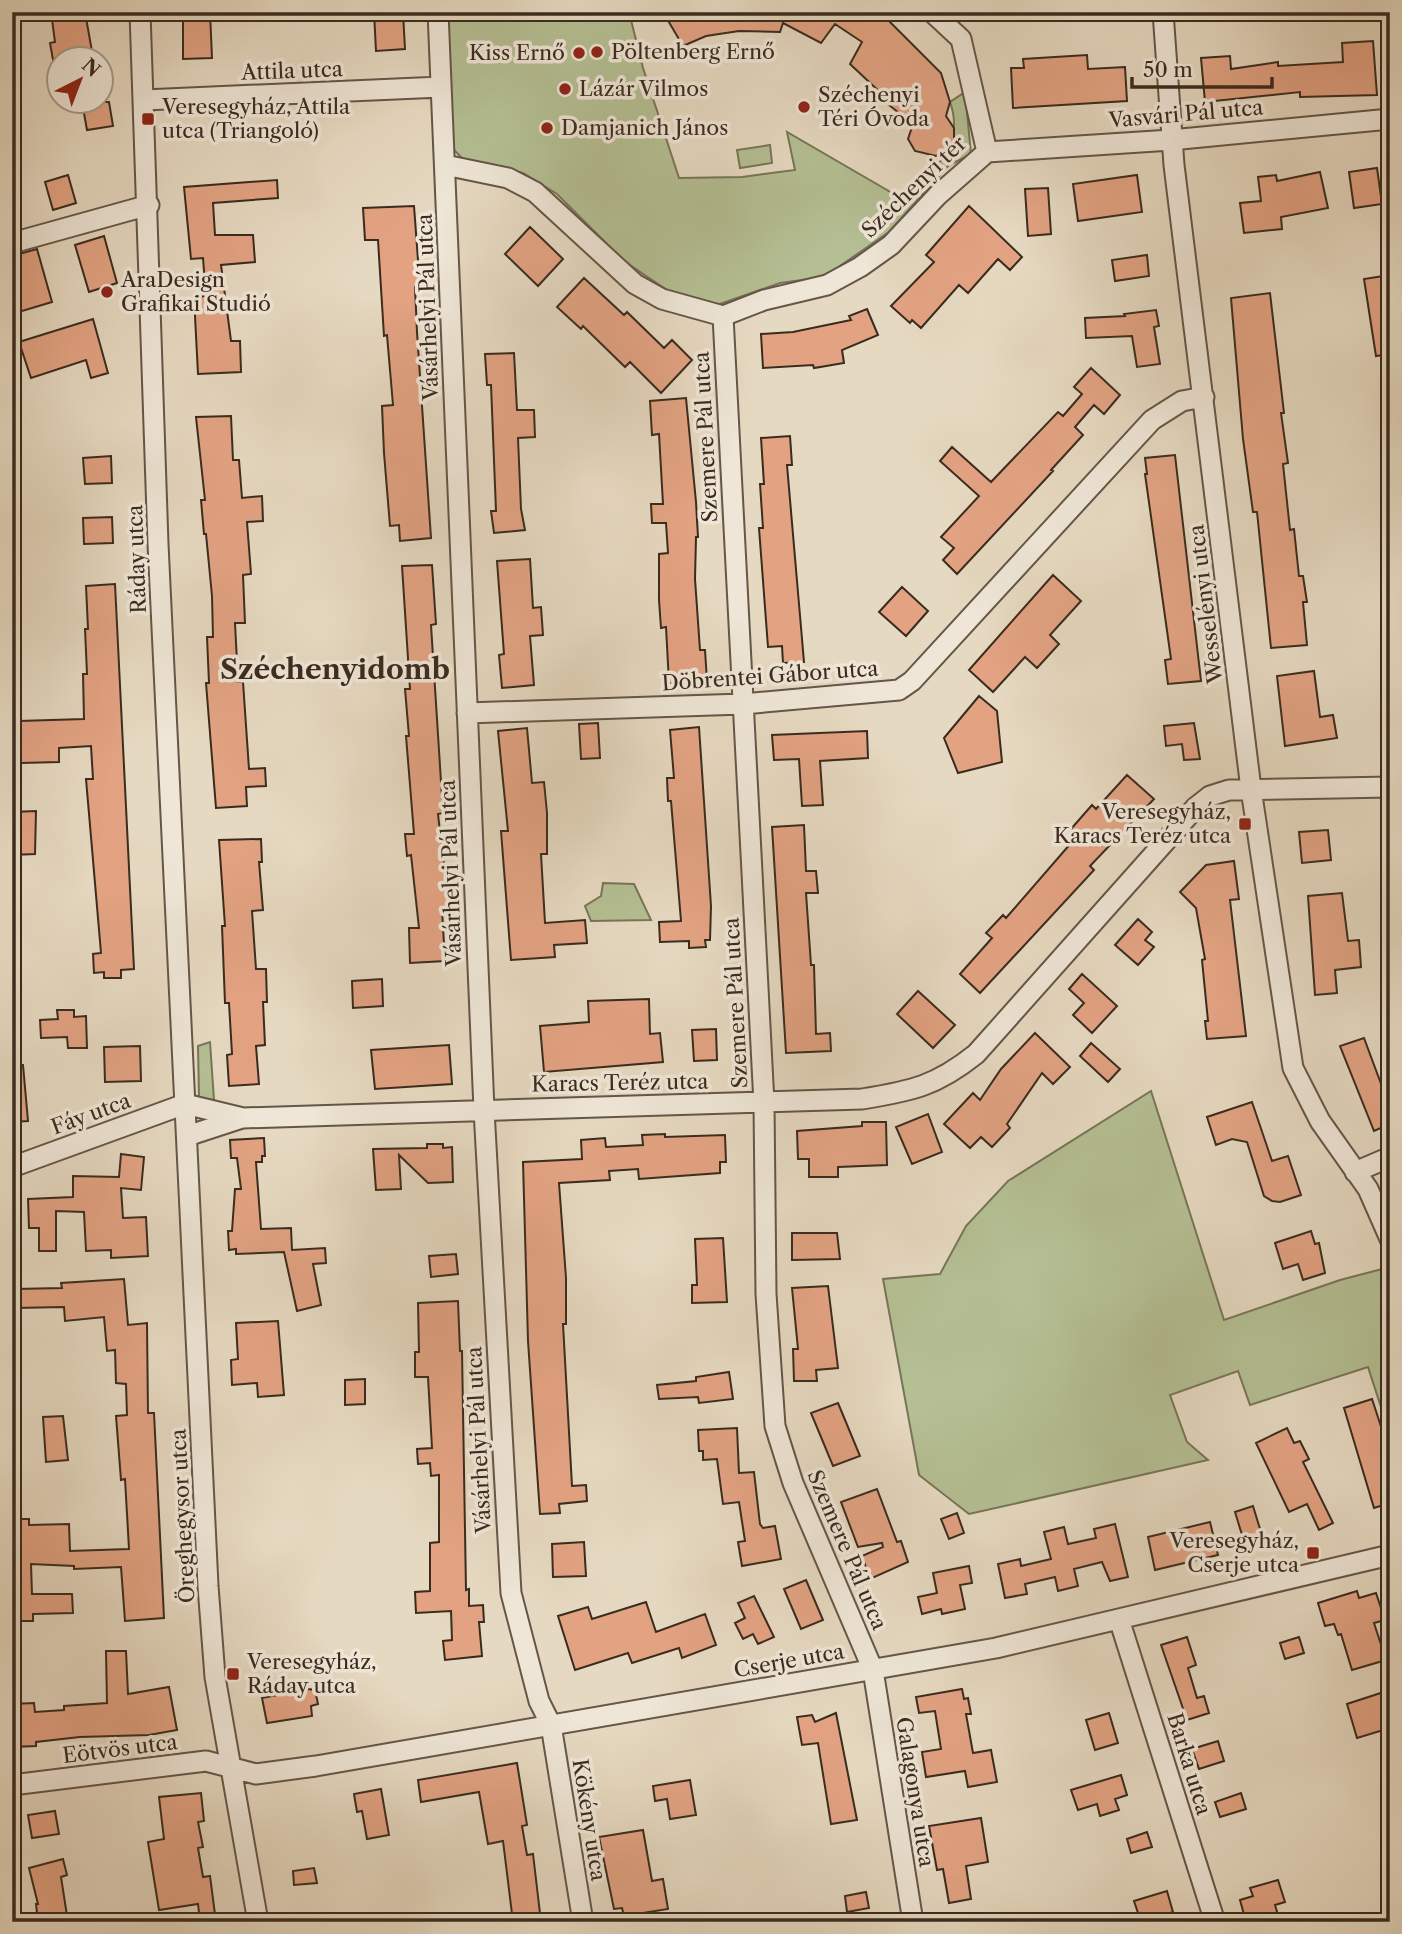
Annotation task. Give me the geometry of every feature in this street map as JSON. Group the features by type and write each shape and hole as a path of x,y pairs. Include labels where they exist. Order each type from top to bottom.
{"street":[{"name":"Ráday utca","path":"140,12 149,205 158,544 185,1104"},
{"name":"Vásárhelyi Pál utca","path":"438,12 484,1110 511,1593 539,1701 551,1726"},
{"name":"Széchenyi tér","path":"723,316 764,300 827,285 860,267 891,245 986,152 961,39 932,12"},
{"name":"Wesselényi utca","path":"1163,12 1171,140 1251,789 1293,1069 1320,1121 1383,1217 1390,1239"},
{"name":"Attila utca","path":"144,100 441,87"},
{"name":"Vasvári Pál utca","path":"986,152 1171,140 1390,118"},
{"path":"445,165 508,178 535,192 635,284 662,299 723,316"},
{"path":"12,243 149,205"},
{"name":"Szemere Pál utca","path":"723,316 764,1103 766,1294 775,1426 793,1483 873,1670"},
{"name":"Döbrentei Gábor utca","path":"467,712 743,704 899,690 912,681 1152,420 1182,401 1204,397"},
{"name":"Karacs Teréz utca","path":"185,1104 243,1118 862,1100 933,1084 976,1054 1196,807 1210,796 1229,789 1390,787"},
{"name":"Öreghegysor utca","path":"185,1104 208,1586 215,1676 233,1766 258,1922"},
{"name":"Fáy utca","path":"12,1167 185,1104"},
{"name":"Karacs Teréz utca","path":"187,1136 243,1118"},
{"path":"1355,1172 1390,1157"},
{"name":"Cserje utca","path":"233,1766 257,1774 996,1648 1390,1555"},
{"name":"Barka utca","path":"1119,1619 1214,1922"},
{"name":"Galagonya utca","path":"873,1670 912,1922"},
{"name":"Kökény utca","path":"551,1726 583,1922"},
{"name":"Eötvös utca","path":"12,1785 206,1761 233,1766"}],"green space":[{"path":"445,12 629,12 643,68 679,178 742,177 795,170 787,132 906,201 944,156 954,132 950,102 965,92 971,154 948,166 889,232 824,277 780,283 714,306 670,292 624,261 557,194 523,173 464,160 453,149"},
{"path":"770,145 772,163 740,168 737,150"},
{"path":"603,883 634,884 651,920 591,921 585,906 601,896"},
{"path":"210,1042 214,1100 199,1098 198,1046"},
{"path":"1151,1091 1224,1320 1340,1280 1386,1268 1390,1279 1390,1435 1368,1367 1250,1405 1238,1371 1170,1395 1187,1442 1208,1460 969,1514 919,1475 883,1279 940,1274 966,1226 1008,1181"}],"building":[{"path":"51,12 85,12 91,46 51,46 50,43 55,42"},
{"path":"183,12 210,12 212,58 183,59"},
{"path":"374,12 403,12 405,49 376,51"},
{"path":"663,12 880,12 941,73 950,102 946,116 954,128 954,143 936,156 915,151 908,139 913,124 880,98 883,95 850,64 862,42 835,24 821,43 783,23 780,32 739,31 706,36 683,46"},
{"path":"1373,41 1377,95 1300,97 1300,92 1205,102 1201,58 1230,56 1231,69 1278,62 1278,66 1343,62 1342,43"},
{"path":"1087,55 1088,69 1125,67 1127,101 1013,108 1011,68 1024,68 1023,59"},
{"path":"84,116 111,116 113,126 87,130"},
{"path":"1377,168 1382,204 1354,208 1349,172"},
{"path":"1320,172 1328,208 1281,217 1282,229 1244,233 1240,203 1261,201 1258,177 1276,175 1277,181"},
{"path":"68,175 76,203 53,210 45,182"},
{"path":"1137,175 1142,212 1078,221 1073,184"},
{"path":"277,180 278,198 213,203 215,235 253,235 255,262 221,265 231,341 240,341 241,372 198,374 194,297 206,296 203,258 191,259 184,187"},
{"path":"1048,188 1051,234 1028,236 1025,189"},
{"path":"414,206 420,287 415,287 417,332 431,538 400,541 399,525 390,526 384,453 382,406 393,405 387,335 384,336 378,240 365,240 363,208"},
{"path":"969,206 1022,257 1010,270 998,259 968,293 959,285 921,328 912,320 910,323 891,306 934,262 926,255"},
{"path":"530,227 563,259 538,286 505,254"},
{"path":"104,236 117,283 89,292 75,245"},
{"path":"37,249 52,302 12,314 12,256"},
{"path":"1147,255 1149,276 1115,281 1112,260"},
{"path":"1390,275 1390,354 1376,356 1364,279"},
{"path":"584,278 624,315 627,312 664,348 672,340 692,360 661,393 630,362 625,367 583,326 581,329 557,307"},
{"path":"1270,293 1284,413 1281,413 1288,463 1283,464 1290,530 1294,529 1299,576 1303,576 1307,602 1303,602 1307,645 1271,648 1257,512 1253,512 1243,439 1231,298"},
{"path":"867,309 878,335 842,350 844,363 814,368 813,365 763,368 761,334 793,332 851,320 849,316"},
{"path":"1156,310 1159,326 1154,327 1160,364 1137,367 1132,336 1086,338 1085,318 1125,316 1124,314"},
{"path":"93,319 108,373 91,378 86,360 31,378 19,342"},
{"path":"514,353 517,410 534,410 535,437 518,438 521,509 525,530 494,533 491,511 496,511 491,385 487,385 485,354"},
{"path":"1091,368 1120,395 1104,414 1094,405 1075,427 1083,435 957,574 943,560 954,548 941,537 979,496 940,461 952,447 991,482 1058,412 1063,416 1082,394 1074,387"},
{"path":"686,398 698,537 695,579 700,650 705,650 707,681 669,683 666,627 661,628 659,600 659,554 668,553 666,523 652,523 651,504 663,504 659,434 652,435 650,401"},
{"path":"231,416 233,460 239,460 242,498 262,496 263,521 247,522 251,574 243,575 245,623 235,623 238,682 243,682 249,769 265,768 266,786 246,787 247,806 216,808 206,683 209,683 207,637 213,637 212,596 204,534 201,500 205,500 196,417"},
{"path":"790,436 792,465 787,465 804,662 783,663 782,646 768,647 759,528 763,528 760,484 764,484 761,438"},
{"path":"1175,455 1201,681 1168,684 1165,660 1171,659 1145,458"},
{"path":"111,456 112,483 85,484 83,458"},
{"path":"112,517 113,543 84,544 83,518"},
{"path":"530,559 533,608 541,607 543,635 530,636 534,685 502,688 499,655 504,654 497,561"},
{"path":"432,565 436,624 431,625 443,813 438,814 449,909 442,910 445,961 410,963 409,928 419,928 411,855 407,856 405,834 414,834 406,736 409,736 405,689 410,689 402,566"},
{"path":"1053,575 1081,601 1050,635 1059,644 1037,668 1025,657 993,692 969,670"},
{"path":"115,584 134,969 121,970 121,978 104,978 104,972 94,973 93,954 101,953 86,779 93,779 91,746 59,748 59,762 21,763 19,721 84,719 83,674 87,674 85,629 88,629 86,586"},
{"path":"902,587 928,611 906,636 879,612"},
{"path":"1314,671 1320,717 1333,715 1337,738 1285,746 1277,676"},
{"path":"979,696 997,711 1002,762 958,773 944,738"},
{"path":"598,723 600,758 581,759 579,724"},
{"path":"1194,723 1200,759 1184,760 1182,744 1166,746 1164,726"},
{"path":"699,727 711,906 710,940 705,940 706,947 689,948 689,941 660,942 659,922 681,921 671,801 668,801 667,778 674,778 670,730"},
{"path":"527,728 532,783 544,782 547,813 547,854 541,854 545,923 585,920 587,943 554,945 555,957 511,960 501,831 508,831 498,731"},
{"path":"867,731 868,758 820,761 823,805 802,806 799,759 774,760 772,735"},
{"path":"1127,775 1154,799 1090,866 1094,870 980,993 960,974 992,938 986,933 1003,915 1006,918 1078,835 1071,829 1092,805 1096,809"},
{"path":"36,811 35,854 12,855 12,812"},
{"path":"804,825 806,871 816,871 818,893 806,893 811,965 814,965 816,1034 830,1033 831,1051 786,1053 772,827"},
{"path":"1328,830 1331,860 1302,863 1299,832"},
{"path":"261,839 262,862 259,862 263,910 252,911 256,969 266,969 267,1002 263,1002 265,1045 256,1046 259,1084 229,1086 227,1055 232,1054 229,1003 225,1003 222,926 225,926 219,840"},
{"path":"1234,861 1239,899 1230,900 1246,1036 1207,1039 1205,1021 1208,1021 1202,960 1205,959 1196,908 1180,892 1206,865"},
{"path":"1342,893 1348,941 1359,940 1361,967 1335,970 1337,993 1315,995 1308,896"},
{"path":"1138,919 1152,932 1145,940 1154,947 1138,965 1115,945"},
{"path":"1082,974 1117,1006 1092,1033 1073,1015 1084,1003 1069,989"},
{"path":"382,979 383,1006 353,1008 352,981"},
{"path":"918,991 955,1025 933,1048 897,1014"},
{"path":"649,999 650,1034 660,1033 663,1062 544,1072 540,1026 589,1022 588,1001"},
{"path":"57,1010 74,1010 74,1017 86,1016 87,1048 68,1048 67,1037 41,1038 40,1020 58,1019"},
{"path":"716,1029 717,1060 694,1061 692,1030"},
{"path":"1035,1033 1070,1067 1053,1084 1042,1073 1007,1124 1010,1128 992,1147 981,1137 970,1148 944,1124 973,1093 980,1100 1001,1069"},
{"path":"1364,1038 1390,1108 1390,1124 1374,1131 1340,1046"},
{"path":"1091,1043 1120,1069 1108,1082 1080,1056"},
{"path":"449,1045 452,1084 375,1089 371,1050"},
{"path":"140,1046 141,1081 105,1082 104,1047"},
{"path":"23,1065 28,1121 12,1122 12,1066"},
{"path":"1252,1102 1272,1161 1288,1156 1301,1195 1280,1202 1272,1201 1264,1196 1247,1142 1232,1139 1216,1145 1207,1117"},
{"path":"928,1114 942,1152 912,1164 896,1127"},
{"path":"862,1122 886,1122 887,1165 838,1167 838,1177 809,1177 809,1159 798,1159 797,1131 862,1126"},
{"path":"665,1134 665,1137 725,1135 726,1162 720,1162 720,1173 639,1179 638,1169 609,1171 610,1180 559,1183 566,1278 566,1324 563,1324 572,1486 586,1485 587,1501 559,1504 560,1513 540,1514 528,1341 523,1162 582,1159 581,1140 605,1138 606,1147 643,1145 642,1135"},
{"path":"264,1138 265,1156 262,1156 262,1162 256,1162 261,1229 291,1228 292,1250 325,1248 326,1263 313,1264 321,1305 297,1311 284,1252 236,1254 236,1249 229,1250 228,1231 232,1231 235,1189 241,1189 237,1158 231,1158 230,1140"},
{"path":"427,1144 452,1147 453,1182 428,1183 399,1155 401,1189 376,1190 373,1149 427,1148"},
{"path":"121,1154 144,1157 141,1190 121,1188 123,1218 146,1217 148,1256 111,1258 111,1250 86,1251 84,1212 56,1211 56,1251 39,1251 39,1228 29,1228 28,1199 73,1197 73,1176 119,1177"},
{"path":"1311,1231 1315,1244 1319,1243 1325,1273 1303,1280 1298,1264 1283,1269 1275,1243"},
{"path":"792,1233 837,1233 840,1259 792,1260"},
{"path":"723,1238 727,1302 692,1303 692,1285 697,1285 695,1239"},
{"path":"456,1254 458,1274 431,1277 429,1256"},
{"path":"124,1279 128,1325 147,1323 148,1413 154,1413 164,1618 125,1621 121,1567 74,1569 74,1566 31,1564 32,1594 72,1594 73,1613 33,1614 33,1621 12,1621 12,1519 29,1519 29,1525 69,1524 70,1551 129,1549 125,1479 121,1480 116,1416 127,1415 126,1384 116,1383 115,1350 107,1351 104,1317 65,1321 64,1307 15,1308 15,1289 62,1288 61,1283"},
{"path":"828,1286 838,1368 816,1370 817,1381 794,1381 793,1349 798,1349 792,1288"},
{"path":"458,1301 462,1351 466,1590 469,1589 469,1606 483,1605 484,1622 479,1622 482,1656 445,1660 443,1641 452,1640 451,1611 416,1613 415,1592 430,1591 430,1543 439,1542 439,1475 431,1476 430,1463 418,1464 417,1449 432,1448 428,1377 415,1377 415,1352 419,1352 418,1303"},
{"path":"278,1321 284,1395 258,1397 257,1383 232,1385 231,1360 238,1359 236,1323"},
{"path":"729,1372 733,1399 699,1403 698,1397 659,1399 657,1385 696,1381 696,1377"},
{"path":"365,1379 365,1404 345,1405 345,1380"},
{"path":"1372,1399 1390,1454 1390,1503 1374,1508 1344,1408"},
{"path":"838,1403 860,1456 833,1466 811,1413"},
{"path":"63,1416 68,1460 46,1462 43,1417"},
{"path":"737,1428 739,1473 754,1472 760,1524 763,1528 775,1526 781,1559 742,1566 738,1542 745,1541 739,1502 723,1504 717,1459 703,1460 703,1451 699,1451 698,1430"},
{"path":"1287,1428 1294,1443 1300,1441 1309,1459 1303,1462 1333,1523 1319,1530 1307,1504 1289,1512 1256,1443"},
{"path":"877,1489 897,1542 901,1541 908,1562 870,1579 862,1556 883,1547 882,1543 858,1547 841,1502"},
{"path":"1253,1506 1264,1542 1246,1548 1235,1512"},
{"path":"957,1513 964,1533 949,1539 941,1519"},
{"path":"1210,1522 1218,1555 1155,1570 1148,1537"},
{"path":"1115,1524 1128,1577 1110,1581 1102,1562 1074,1569 1078,1586 1058,1591 1055,1577 1025,1584 1027,1594 1005,1598 998,1564 1020,1559 1021,1566 1051,1559 1044,1532 1064,1527 1068,1544 1096,1538 1094,1529"},
{"path":"584,1542 586,1576 553,1577 552,1544"},
{"path":"969,1566 972,1583 960,1585 965,1609 942,1614 941,1609 922,1614 918,1597 937,1593 933,1573"},
{"path":"806,1580 823,1620 801,1629 784,1589"},
{"path":"1357,1591 1359,1598 1376,1593 1385,1620 1374,1623 1386,1660 1352,1670 1341,1634 1338,1635 1334,1624 1325,1626 1318,1603"},
{"path":"754,1596 774,1637 758,1644 753,1634 743,1639 735,1623 745,1618 738,1603"},
{"path":"646,1602 656,1632 705,1614 716,1645 682,1658 679,1648 632,1663 628,1653 575,1670 558,1616 588,1607 592,1619"},
{"path":"1187,1637 1196,1665 1188,1668 1197,1698 1204,1696 1209,1713 1187,1720 1161,1645"},
{"path":"1299,1637 1304,1653 1285,1659 1280,1643"},
{"path":"106,1651 126,1651 128,1694 169,1687 177,1730 149,1735 80,1737 36,1742 36,1746 12,1747 12,1704 34,1703 35,1712 64,1710 64,1706 107,1703"},
{"path":"962,1689 964,1699 968,1698 971,1714 966,1714 973,1753 991,1750 997,1782 968,1787 965,1771 926,1777 922,1752 941,1749 935,1711 919,1713 916,1697"},
{"path":"315,1690 318,1704 311,1706 312,1716 267,1723 262,1698"},
{"path":"1390,1690 1390,1728 1357,1738 1347,1704"},
{"path":"836,1713 857,1820 831,1824 818,1743 802,1745 797,1717 812,1715 815,1722"},
{"path":"1109,1713 1118,1743 1095,1750 1086,1720"},
{"path":"1218,1741 1224,1761 1199,1769 1192,1749"},
{"path":"517,1763 527,1825 522,1826 527,1855 533,1854 541,1922 513,1922 503,1841 488,1844 479,1792 421,1802 418,1780"},
{"path":"1121,1775 1127,1795 1115,1799 1119,1810 1100,1816 1097,1804 1078,1810 1071,1790"},
{"path":"690,1780 696,1815 670,1819 667,1799 655,1801 653,1786"},
{"path":"381,1789 389,1835 367,1839 362,1811 357,1812 354,1794"},
{"path":"201,1793 204,1821 198,1822 203,1847 198,1848 203,1877 210,1876 216,1922 200,1922 198,1904 159,1910 148,1842 164,1839 159,1797"},
{"path":"1241,1793 1246,1809 1220,1817 1215,1802"},
{"path":"55,1811 59,1834 32,1838 28,1815"},
{"path":"981,1818 988,1862 966,1866 971,1899 949,1903 943,1869 937,1870 929,1826"},
{"path":"643,1830 652,1881 663,1879 668,1909 624,1916 622,1908 614,1909 599,1837"},
{"path":"1147,1832 1152,1847 1131,1853 1127,1839"},
{"path":"63,1859 67,1875 61,1877 68,1922 38,1922 38,1904 29,1868"},
{"path":"314,1868 317,1883 294,1885 293,1871"},
{"path":"1278,1880 1285,1902 1275,1905 1280,1922 1246,1922 1240,1900 1253,1896 1250,1888"},
{"path":"1167,1891 1173,1912 1167,1914 1169,1922 1141,1922 1134,1901"},
{"path":"866,1892 869,1908 847,1912 845,1896"}],"place":[{"name":"Pöltenberg Ernő","path":"597,52"},
{"name":"Kiss Ernő","path":"579,53"},
{"name":"Lázár Vilmos","path":"565,89"},
{"name":"Széchenyi Téri Óvoda","path":"804,107"},
{"name":"Veresegyház, Attila utca (Triangoló)","path":"148,119"},
{"name":"Damjanich János","path":"547,128"},
{"name":"AraDesign Grafikai Studió","path":"107,292"},
{"name":"Veresegyház, Karacs Teréz utca","path":"1245,824"},
{"name":"Veresegyház, Cserje utca","path":"1313,1553"},
{"name":"Veresegyház, Ráday utca","path":"233,1674"}],"district":[{"name":"Széchenyidomb","path":"335,669"}]}
